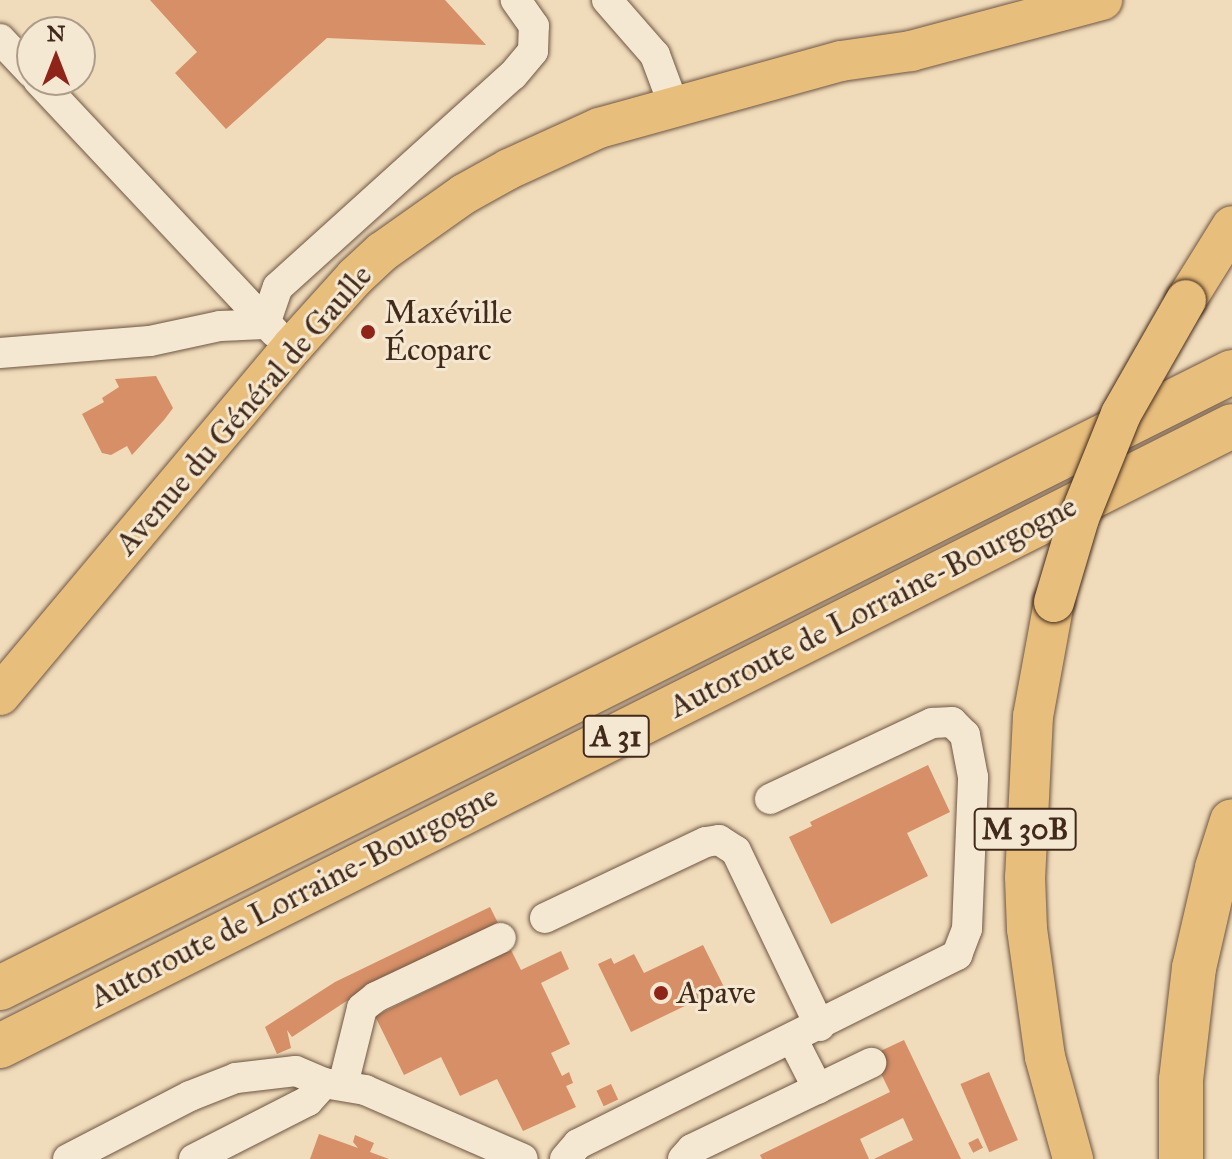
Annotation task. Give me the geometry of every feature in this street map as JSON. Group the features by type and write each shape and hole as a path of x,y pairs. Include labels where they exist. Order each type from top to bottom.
{"highway":[{"name":"Autoroute de Lorraine-Bourgogne","path":"0,988 1232,372"},
{"name":"Autoroute de Lorraine-Bourgogne","path":"0,1046 1232,426"},
{"path":"1181,1159 1181,1080 1194,968 1217,868 1232,821"}],"main road":[{"name":"Avenue du Général de Gaulle","path":"841,61 907,32 1001,0"},
{"name":"Avenue du Général de Gaulle","path":"4,682 278,335 382,252 464,194 557,145 599,128 841,61 911,51 1102,0"},
{"name":"M 30B","path":"1073,1159 1045,1057 1027,929 1025,877 1033,716 1054,602 1079,518 1111,439 1131,394 1186,300 1230,234"}],"street":[{"path":"278,335 278,287 513,75 533,51 534,26 516,0"},
{"path":"607,0 655,55 674,106"},
{"path":"0,39 16,56"},
{"path":"53,96 278,335"},
{"path":"0,353 150,341 209,328 278,335"},
{"path":"565,1159 578,1144 793,1040 957,955 967,929 973,777 965,735 952,722 932,723 770,799"},
{"path":"545,918 706,842 719,840 736,851 820,1026"},
{"path":"194,1159 308,1101 334,1084 362,1008 376,997 501,938"},
{"path":"793,1040 818,1089"},
{"path":"683,1159 692,1149 871,1063"},
{"path":"68,1159 190,1096 236,1078 296,1071 385,1098 523,1159"},
{"path":"236,1078 254,1101 252,1129"}],"building":[{"path":"150,0 445,0 486,45 327,38 226,129 175,73 197,52"},
{"path":"156,376 173,408 132,455 127,446 111,455 102,453 82,414 104,402 102,398 119,387 115,379"},
{"path":"928,765 950,812 907,833 928,876 831,924 789,837 812,826 810,822"},
{"path":"490,907 500,927 345,1002 292,1037 287,1030 291,1048 277,1054 265,1027 335,982"},
{"name":"Apave","path":"703,945 724,987 631,1032 598,964 611,958 614,964 634,954 644,973"},
{"path":"511,950 521,970 561,951 569,969 541,983 570,1044 551,1053 562,1076 569,1072 573,1083 566,1086 576,1107 523,1131 497,1079 460,1096 441,1057 404,1075 375,1016"},
{"path":"904,1040 961,1159 874,1159 913,1140 903,1118 860,1139 869,1159 762,1159 760,1155 890,1092 872,1055"},
{"path":"989,1072 1018,1140 989,1152 960,1084"},
{"path":"611,1084 618,1099 604,1106 596,1091"},
{"path":"319,1134 358,1148 353,1142 355,1135 374,1143 370,1152 389,1159 310,1159"},
{"path":"978,1138 983,1148 973,1153 968,1143"}],"place":[{"name":"Maxéville Écoparc","path":"368,332"},
{"name":"Apave","path":"661,993"}]}
